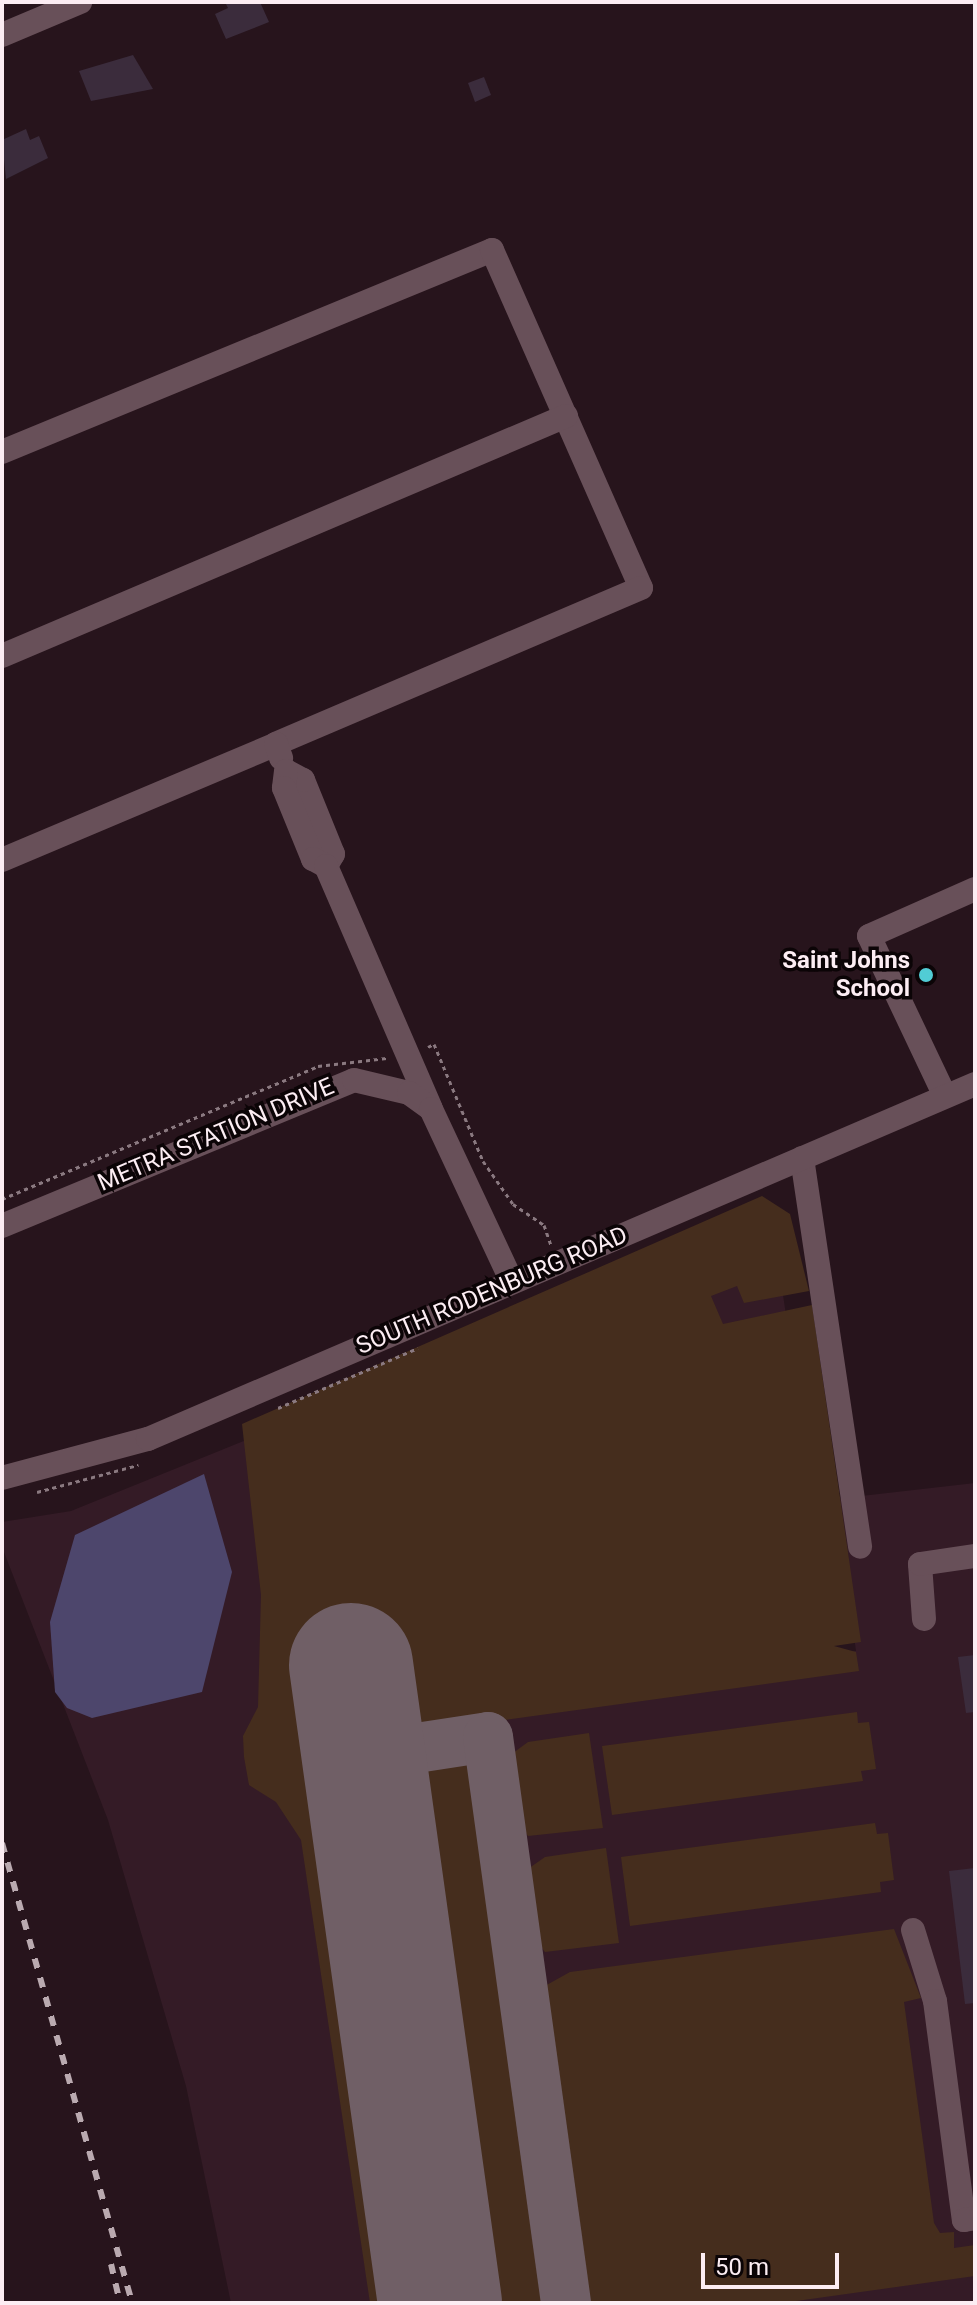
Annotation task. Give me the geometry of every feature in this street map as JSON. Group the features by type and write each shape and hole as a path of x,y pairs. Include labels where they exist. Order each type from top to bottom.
{"street":[{"path":"2,35 80,2"},
{"path":"2,452 492,250 641,588 2,860"},
{"path":"2,656 566,416"},
{"path":"276,744 286,771 303,780 333,854 326,866 431,1109 512,1282"},
{"path":"945,1096 869,936 975,889"},
{"name":"METRA STATION DRIVE","path":"2,1226 334,1083 382,1084 431,1109"},
{"name":"SOUTH RODENBURG ROAD","path":"2,1478 148,1439 975,1084"},
{"path":"802,1158 860,1547"},
{"path":"924,1619 920,1564 975,1556"},
{"path":"913,1930 935,2001 964,2220 975,2218"}],"path":[{"path":"425,1048 434,1044 499,1187 546,1233"},
{"path":"2,1199 318,1066 345,1058 394,1059"}],"shaded area":[{"path":"762,1196 790,1214 809,1291 744,1303 737,1286 711,1296 723,1324 812,1305 861,1642 834,1646 856,1652 859,1671 404,1734 392,1651 308,1663 396,2303 370,2303 301,1840 276,1802 249,1785 244,1757 243,1736 258,1707 261,1595 242,1424"},
{"path":"773,1226 835,1652 856,1651 835,1499 975,1483 975,2303 231,2303 186,2086 108,1820 2,1547 2,1522 71,1511"},
{"path":"204,1474 232,1572 202,1692 92,1718 67,1708 55,1692 50,1622 75,1535"},
{"path":"857,1712 858,1723 869,1722 876,1769 861,1771 863,1781 612,1815 602,1746"},
{"path":"589,1733 603,1828 528,1836 517,1821 509,1756 528,1742"},
{"path":"457,1760 475,1770 478,1784 550,2303 482,2303 414,1797 427,1770"},
{"path":"875,1823 877,1834 888,1833 894,1880 880,1882 881,1892 630,1926 621,1857"},
{"path":"606,1848 619,1943 545,1952 533,1937 525,1871 545,1857"},
{"path":"894,1929 921,1998 904,2002 934,2223 940,2233 954,2232 954,2248 975,2245 975,2276 782,2303 582,2303 543,1987 570,1972"}],"building":[{"path":"225,2 260,2 269,22 226,39 215,14 228,8"},
{"path":"133,55 153,89 91,101 79,71"},
{"path":"484,77 491,95 475,102 468,83"},
{"path":"26,129 30,140 39,136 48,158 6,179 2,140"},
{"path":"975,1655 975,1712 966,1713 958,1657"},
{"path":"975,1868 975,2003 965,2004 949,1871"}],"taxiway":[{"path":"364,1756 488,1737 566,2303"}],"runway":[{"path":"351,1665 440,2303"}],"railway":[{"path":"2,1843 132,2303"},
{"path":"111,2264 120,2303"}],"place":[{"name":"Saint Johns School","path":"926,975"}]}
